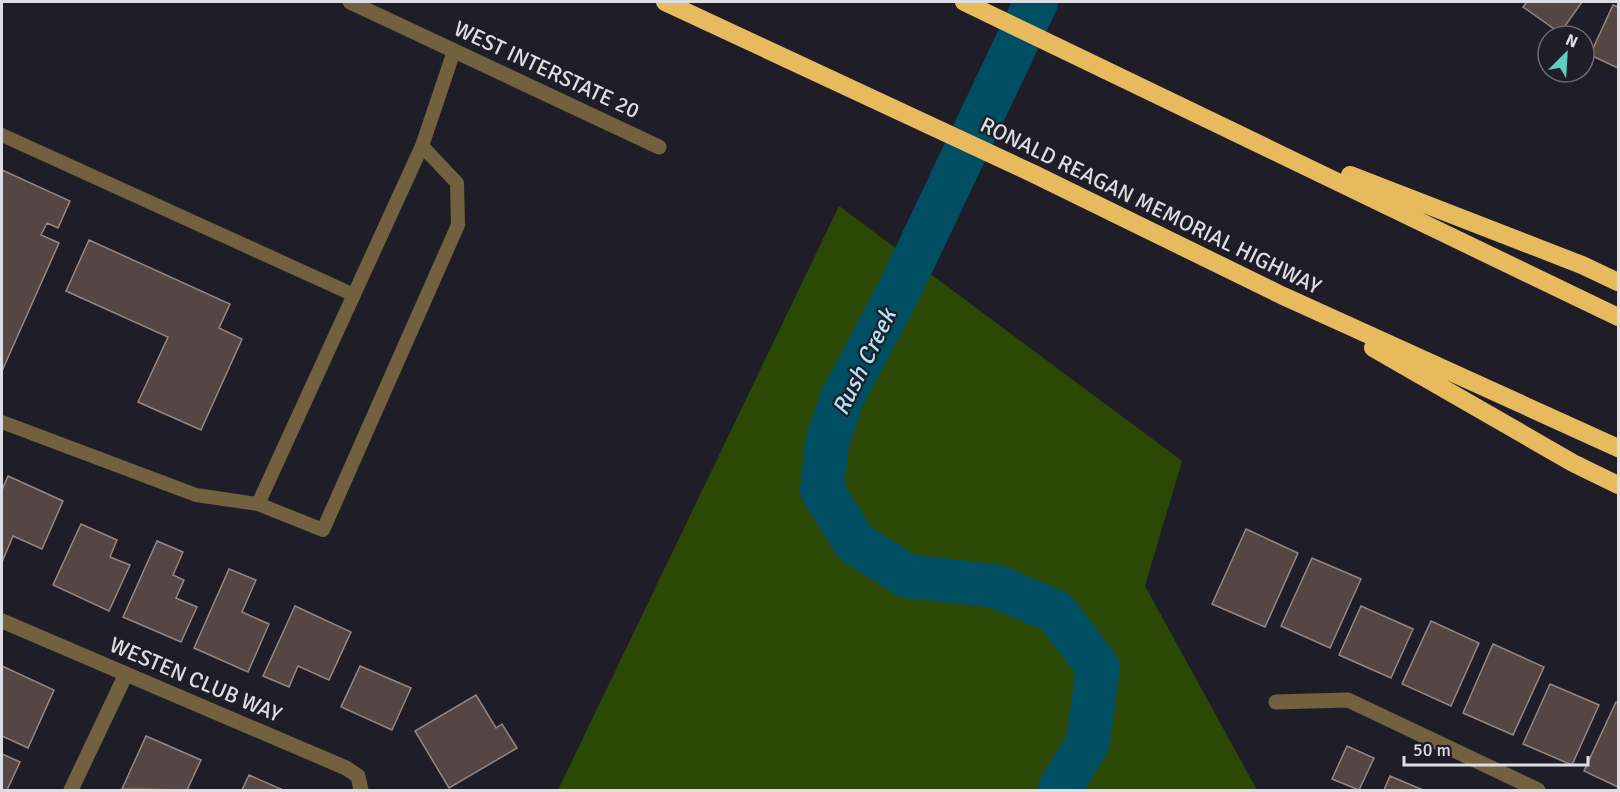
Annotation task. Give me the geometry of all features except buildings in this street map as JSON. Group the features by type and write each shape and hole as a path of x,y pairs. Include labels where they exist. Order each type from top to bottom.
{"highway":[{"name":"RONALD REAGAN MEMORIAL HIGHWAY","path":"665,2 1034,174 1281,295 1618,448"},
{"path":"963,2 1618,317"},
{"path":"1230,129 1582,265 1618,282"},
{"path":"1281,295 1573,464 1618,485"}],"street":[{"name":"WEST INTERSTATE 20","path":"350,2 659,147"},
{"name":"WESTEN CLUB WAY","path":"2,621 346,768 358,776 361,790"},
{"path":"71,790 126,674"},
{"path":"1276,702 1348,700 1538,790"}],"lane":[{"path":"258,504 422,146 454,51"},
{"path":"2,135 354,295"},
{"path":"2,422 196,495 258,504 323,530 458,225 457,183 422,146"}],"green space":[{"path":"839,206 1182,461 1145,586 1257,790 558,790"}],"waterway":[{"name":"Rush Creek","path":"1036,2 900,289 842,398 827,443 822,490 855,543 907,576 995,586 1056,612 1098,667 1088,742 1059,790"}]}
